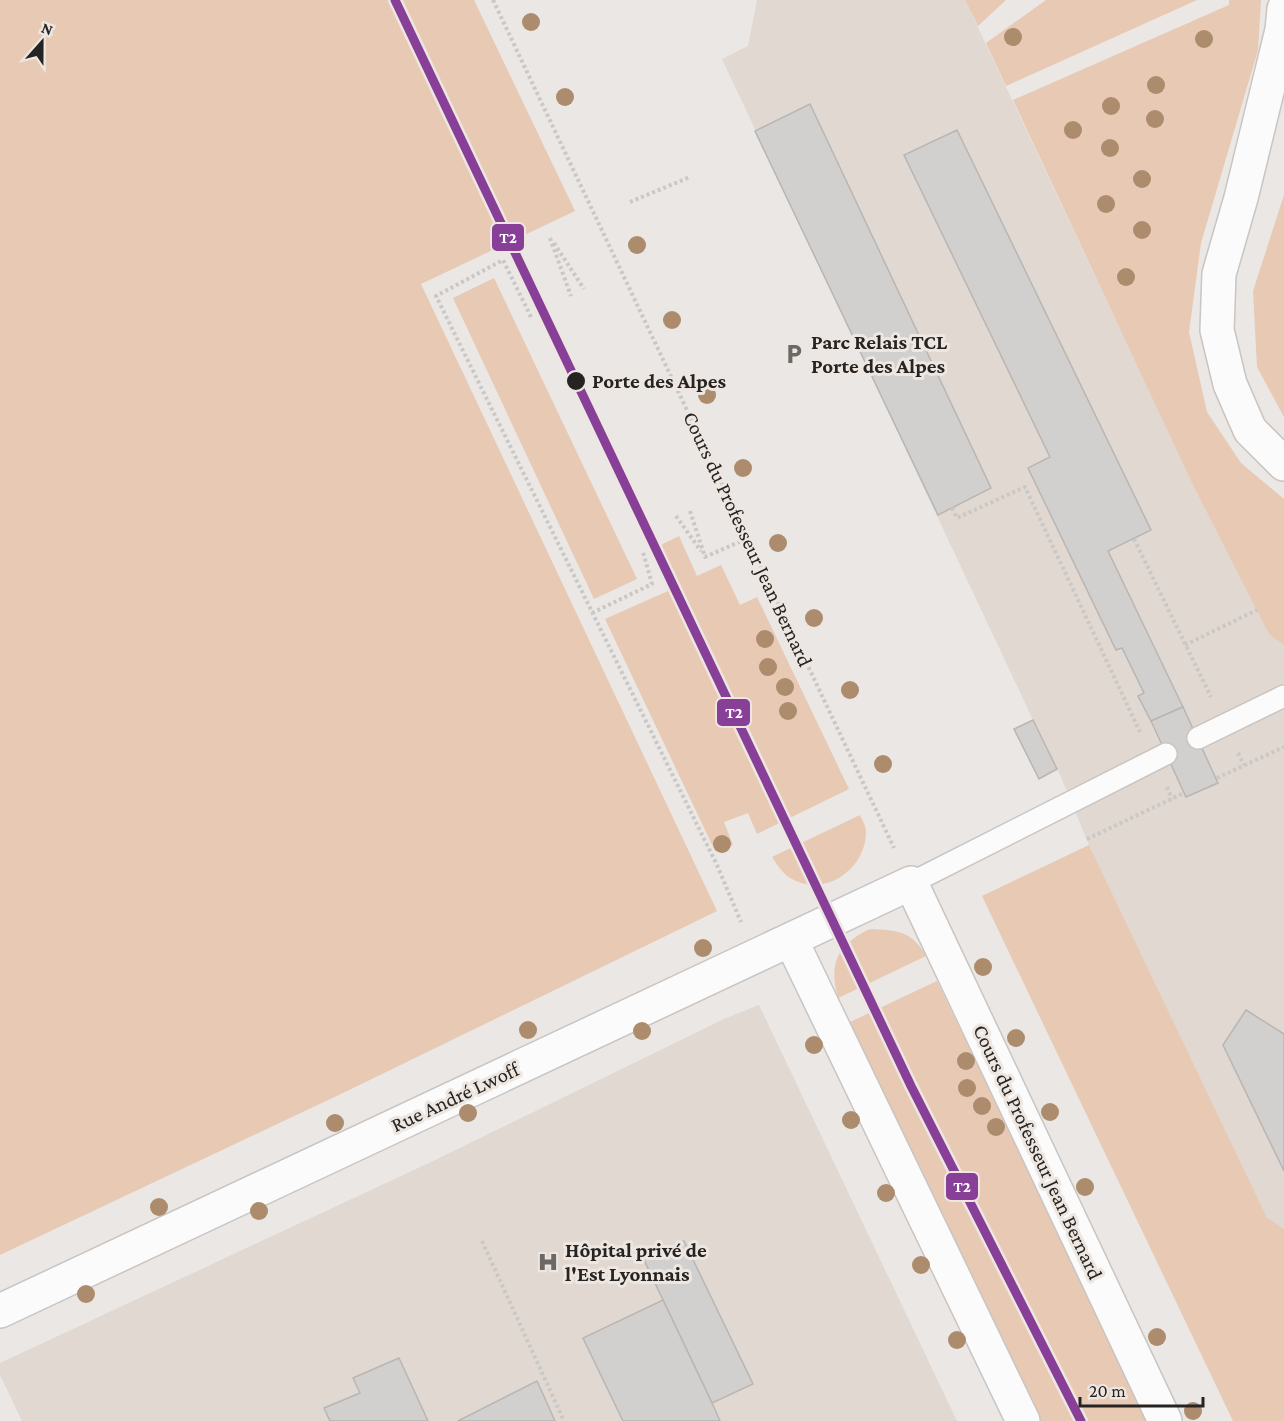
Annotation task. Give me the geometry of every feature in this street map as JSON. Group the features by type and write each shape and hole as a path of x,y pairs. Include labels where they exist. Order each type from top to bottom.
{"street":[{"path":"1284,9 1282,30 1241,198 1219,274 1217,330 1230,384 1250,430 1284,464"},
{"path":"1241,198 1284,119"},
{"name":"Rue André Lwoff","path":"0,1311 911,883"},
{"name":"Cours du Professeur Jean Bernard","path":"911,883 1165,1421"},
{"path":"790,940 1023,1421"}],"lane":[{"path":"1198,738 1284,696"},
{"path":"911,883 1160,757"}],"path":[{"name":"Cours du Professeur Jean Bernard","path":"493,0 895,851"},
{"path":"630,202 690,177"},
{"path":"571,296 550,238 584,289"},
{"path":"531,317 503,260 436,296 717,865 755,956"},
{"path":"952,508 957,518 1025,487 1160,757 1172,799"},
{"path":"690,511 705,557"},
{"path":"676,516 705,557"},
{"path":"705,557 748,538"},
{"path":"1134,538 1244,765"},
{"path":"592,613 652,584 643,552"},
{"path":"1185,645 1257,610"},
{"path":"1216,778 1284,747"},
{"path":"1087,839 1184,794"},
{"path":"482,1241 564,1421"}],"shaded area":[{"path":"0,0 474,0 575,211 421,284 717,911 343,1093 0,1255"},
{"path":"757,0 965,0 1120,329 1284,560 1284,1229 1267,1219 1089,845 1058,770 1039,779 1014,729 1033,720 722,59 748,46"},
{"path":"965,0 1006,0 978,26"},
{"path":"1046,0 1197,0 1006,86 986,43"},
{"path":"1229,0 1261,0 1258,50 1201,243 1189,332 1207,412 1241,463 1284,499 1284,645 1269,634 1193,485 1013,100 1229,5"},
{"path":"1284,195 1284,417 1257,367 1253,291"},
{"path":"494,278 637,579 594,599 453,298"},
{"path":"679,536 697,576 721,565 740,605 757,597 849,789 757,834 748,813 724,822 733,845 715,851 605,619 668,591 651,550"},
{"path":"860,815 866,832 864,845 859,858 841,877 816,885 803,884 790,878 772,857"},
{"path":"1089,845 1267,1218 1284,1229 1284,1421 1233,1421 982,896"},
{"path":"870,929 896,931 903,934 915,941 926,956 838,998 834,975 838,956 850,941"},
{"path":"937,981 1148,1421 1041,1421 850,1022"},
{"name":"Hôpital privé de l'Est Lyonnais","path":"759,1005 957,1421 22,1421 0,1375 0,1363 431,1162 724,1019"}],"building":[{"path":"810,104 991,488 938,515 755,131"},
{"path":"957,130 1151,530 1108,551 1183,707 1151,721 1138,696 1144,693 1122,648 1116,650 1028,468 1050,457 904,155"},
{"path":"1183,707 1218,783 1186,797 1151,721"},
{"path":"1033,720 1057,769 1039,779 1014,729"},
{"path":"1246,1010 1284,1034 1284,1171 1223,1045"},
{"path":"684,1241 753,1384 712,1403 644,1260"},
{"path":"663,1300 720,1421 623,1421 583,1338"},
{"path":"399,1358 428,1421 330,1421 324,1408 360,1393 353,1378"},
{"path":"537,1381 555,1421 458,1421"}],"transit line":[{"name":"T2","path":"395,0 911,1086 1081,1421"}],"place":[{"name":"Parc Relais TCL Porte des Alpes","path":"794,354"},
{"name":"Porte des Alpes","path":"576,381"},
{"name":"Hôpital privé de l'Est Lyonnais","path":"548,1262"}]}
